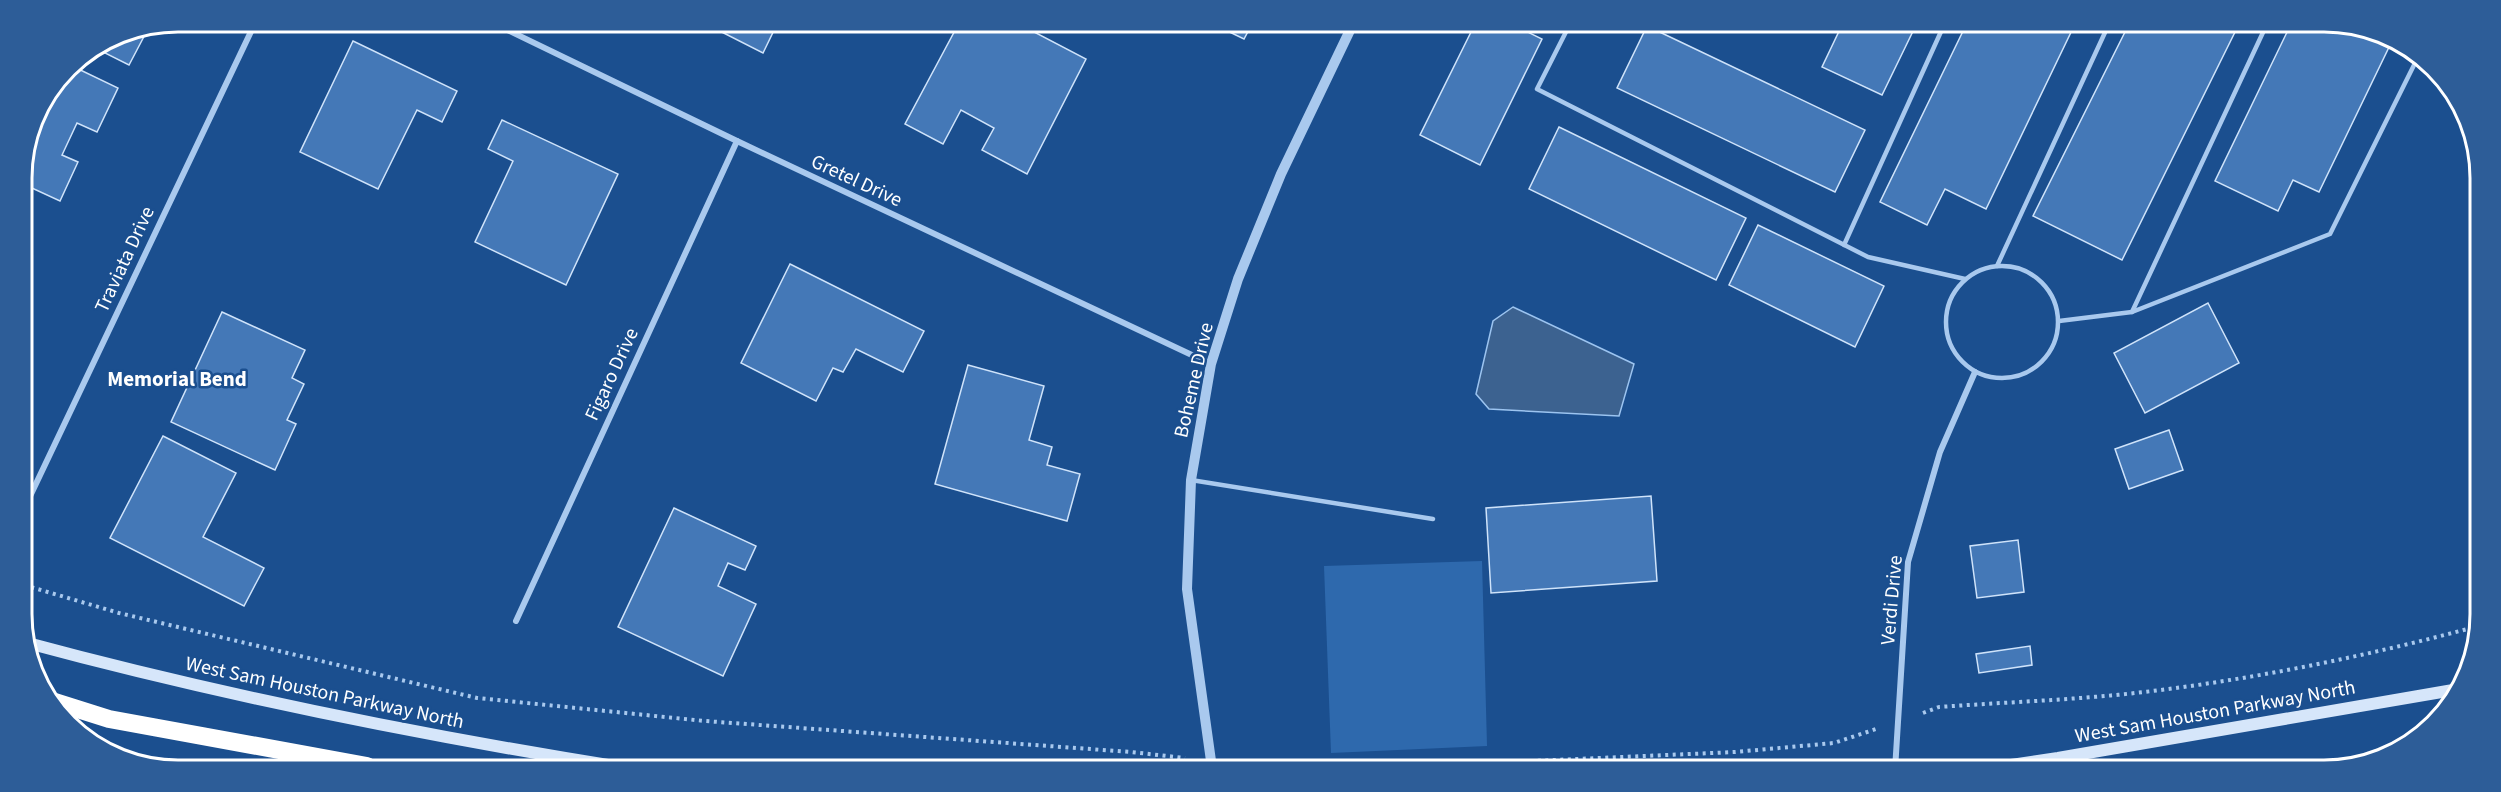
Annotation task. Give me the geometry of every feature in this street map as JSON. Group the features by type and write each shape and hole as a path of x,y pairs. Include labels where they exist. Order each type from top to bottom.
{"highway":[{"path":"63,704 109,718 335,760"}],"main road":[{"name":"West Sam Houston Parkway North","path":"34,645 131,671 461,741 577,760"},
{"name":"West Sam Houston Parkway North","path":"2044,760 2448,691"}],"street":[{"name":"Traviata Drive","path":"32,492 251,31"},
{"name":"Gretel Drive","path":"510,31 737,141 1211,364"},
{"name":"Boheme Drive","path":"1211,760 1187,589 1191,480 1211,364 1238,279 1281,174 1350,31"},
{"name":"Figaro Drive","path":"516,621 737,141"},
{"name":"Verdi Drive","path":"1896,760 1908,562 1940,452 1975,372"}],"lane":[{"path":"1566,31 1537,89 1868,257 1965,279"},
{"path":"1844,245 1941,31"},
{"path":"1997,266 2106,31"},
{"path":"2132,312 2264,31"},
{"path":"2059,321 2132,312 2330,234 2415,64"},
{"path":"1988,266 1997,266 2013,266 2036,276 2053,296 2059,321 2052,350 2031,370 2003,379 1975,372 1955,354 1945,328 1949,301 1965,279 1988,266"},
{"path":"1191,480 1434,519"}],"path":[{"path":"32,587 119,613 477,698 705,722 1131,752"},
{"path":"1554,760 1735,752 1834,743 1939,707 2144,692 2297,668 2428,640 2469,629"}],"shaded area":[{"path":"1513,307 1634,364 1619,416 1489,409 1476,394 1493,321"},
{"path":"1482,561 1487,746 1331,753 1324,566"}],"building":[{"path":"720,31 774,31 763,53"},
{"path":"955,31 1032,31 1086,59 1027,174 982,150 994,128 961,110 943,144 905,124"},
{"path":"1227,31 1248,31 1244,39"},
{"path":"1472,31 1525,31 1542,39 1480,165 1420,135"},
{"path":"1645,31 1657,31 1865,130 1835,192 1617,88"},
{"path":"1839,31 1913,31 1882,95 1822,67"},
{"path":"1963,31 2072,31 1986,209 1945,189 1927,225 1880,202"},
{"path":"2126,31 2236,31 2122,260 2033,216"},
{"path":"2288,31 2343,33 2361,36 2389,47 2319,192 2293,180 2278,211 2215,181"},
{"path":"145,35 129,65 103,52 130,39"},
{"path":"353,41 457,91 442,122 417,110 378,189 300,152"},
{"path":"79,70 118,88 97,132 77,123 62,155 78,162 60,201 32,188 33,158 36,140 47,113 56,96"},
{"path":"502,120 618,174 566,285 475,242 513,161 488,149"},
{"path":"1559,127 1746,218 1716,280 1529,189"},
{"path":"1758,225 1884,286 1855,347 1729,285"},
{"path":"790,264 924,331 903,372 856,349 843,372 833,368 816,401 741,363"},
{"path":"2208,303 2239,363 2145,413 2114,353"},
{"path":"222,312 305,350 292,378 304,384 287,420 296,424 275,470 171,422"},
{"path":"968,365 1044,386 1029,440 1052,447 1047,465 1080,474 1067,521 935,484"},
{"path":"2169,430 2183,470 2129,489 2115,449"},
{"path":"163,436 236,473 203,537 264,568 244,606 110,538"},
{"path":"1651,496 1657,581 1491,593 1486,508"},
{"path":"674,508 756,546 745,570 728,563 718,586 756,604 723,676 618,627"},
{"path":"2018,540 2024,592 1977,598 1970,546"},
{"path":"2030,646 2032,665 1979,673 1976,654"}],"district":[{"name":"Memorial Bend","path":"177,379"}]}
